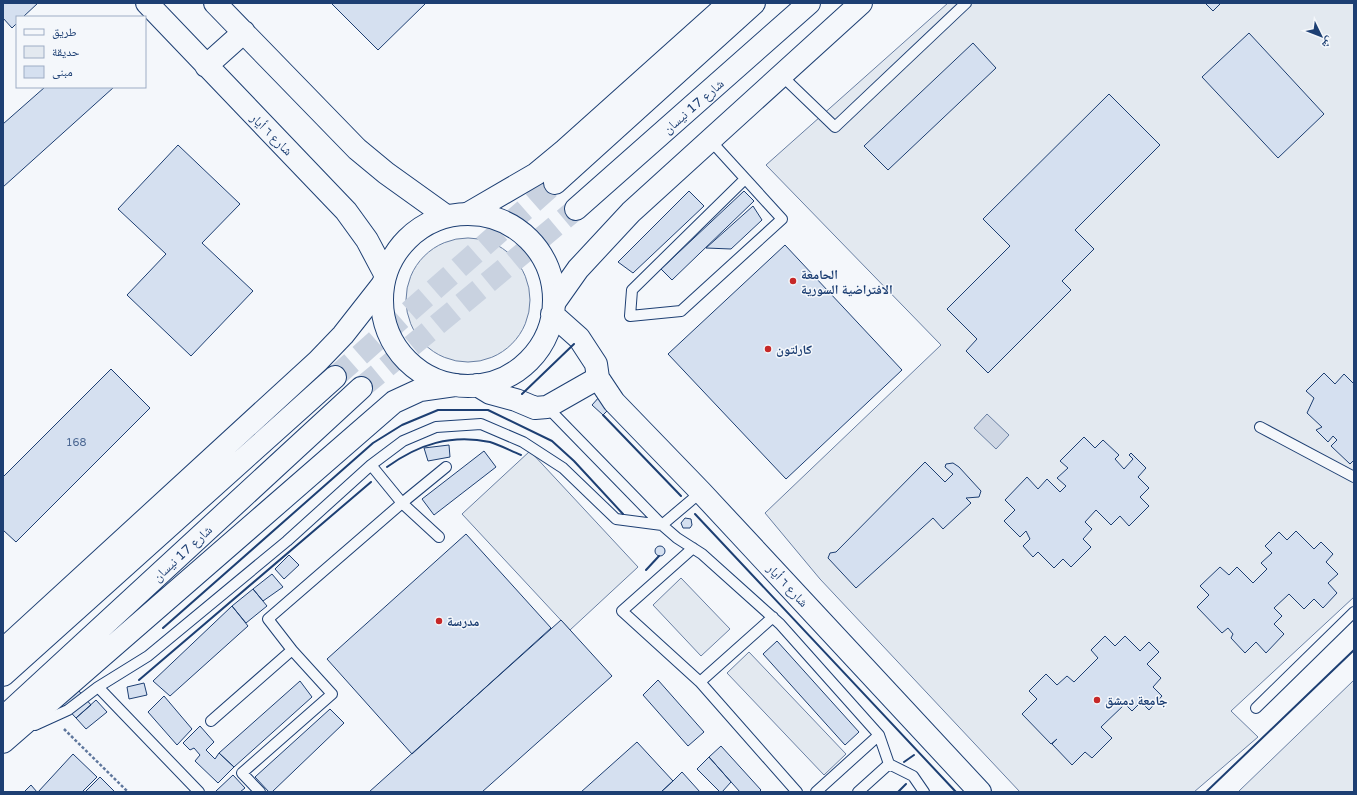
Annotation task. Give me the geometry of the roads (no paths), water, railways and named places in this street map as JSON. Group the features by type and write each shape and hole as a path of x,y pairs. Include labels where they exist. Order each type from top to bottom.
{"main road":[{"name":"شارع ٦ أيار","path":"147,3 206,66 322,184 346,211 367,240 384,279"},
{"path":"215,3 357,149 446,216"},
{"path":"469,213 536,174 571,145 729,3"},
{"path":"555,182 754,3"},
{"name":"شارع 17 نيسان","path":"576,209 809,3"},
{"path":"553,308 578,269 604,239 631,212 861,3"},
{"path":"206,66 244,32"},
{"path":"3,650 318,361 343,335 384,279 398,248 420,228 446,216 469,213 492,216 512,226 530,240 544,258 552,280 553,308 550,324 539,347 523,366 501,379 477,385 455,385 420,390 394,402 3,742"},
{"path":"384,279 381,304 384,323 392,342 404,358 418,371 436,380 455,385"},
{"name":"شارع ٦ أيار","path":"553,308 579,338 596,364 598,378 614,402 701,492 980,792"},
{"path":"3,675 335,378"},
{"path":"477,385 490,393 516,400 535,408 547,407 598,378"},
{"name":"شارع 17 نيسان","path":"3,718 361,388"}],"lane":[{"path":"781,75 835,127 966,3"},
{"path":"710,140 782,219 681,310 630,316 632,290 745,179"},
{"path":"547,407 662,525 702,554 773,617 879,735 889,764 913,776 924,792"},
{"path":"3,742 51,716 68,710 98,687 148,656 287,541 371,465 403,441 436,427 481,424 523,442 563,468 616,519 662,525 701,492"},
{"path":"1260,427 1354,477"},
{"path":"371,465 402,503 439,537"},
{"path":"260,792 242,773 332,694 292,650 268,619 446,467"},
{"path":"693,548 622,611 700,682 798,792"},
{"path":"1256,708 1354,612"},
{"path":"700,682 773,617"},
{"path":"211,721 292,650"},
{"path":"98,687 199,792"},
{"path":"816,792 879,735"},
{"path":"858,792 889,764"}],"tunnel":[{"path":"335,377 555,183"},
{"path":"361,388 576,209"}],"place":[{"name":"الحامعة الافتراضية السورية","path":"793,281"},
{"name":"كارلتون","path":"768,349"},
{"name":"مدرسة","path":"439,621"},
{"name":"جامعة دمشق","path":"1097,700"}]}
